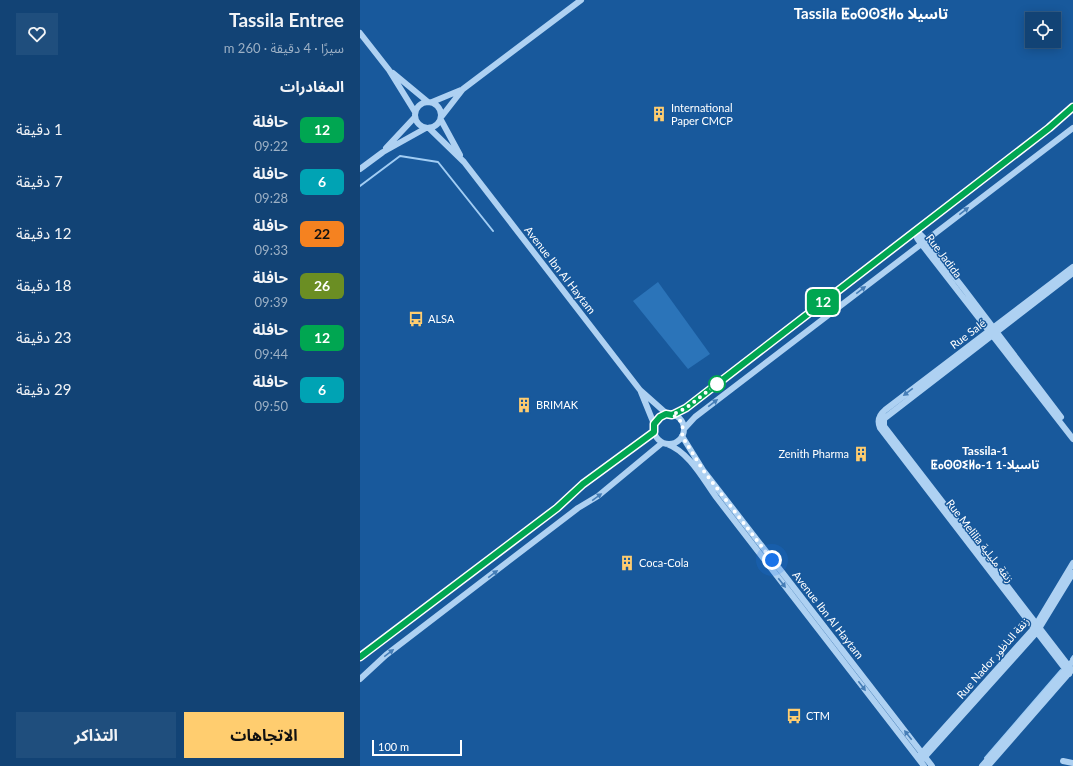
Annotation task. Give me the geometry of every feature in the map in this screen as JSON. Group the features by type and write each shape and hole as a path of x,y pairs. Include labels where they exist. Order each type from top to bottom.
{"street":[{"path":"383,152 415,115 420,105 463,89 581,0"},
{"path":"360,33 389,70 415,115 419,125 428,128"},
{"path":"389,70 430,102 439,107 441,118"},
{"path":"360,169 383,152 428,128 435,127 463,89"},
{"path":"664,444 655,436 654,432 654,424 660,417 686,408 1049,128 1073,107"},
{"name":"Avenue Ibn Al Haytam","path":"441,118 464,162"},
{"name":"Avenue Ibn Al Haytam","path":"428,128 464,162 640,390 670,414"},
{"path":"360,679 386,655 578,508 598,496 664,444 676,443 682,436 684,429 695,417 1073,128"},
{"name":"Rue Jadida","path":"916,230 917,238 924,243 1073,433"},
{"name":"Rue Salé","path":"993,331 1073,267"},
{"name":"Rue Salé","path":"881,420 880,415 885,410 1073,273"},
{"name":"Rue Jadida","path":"993,331 1073,439"},
{"name":"Avenue Ibn Al Haytam","path":"640,390 654,424"},
{"path":"670,414 679,419 684,429"},
{"name":"Rue Melilia زنقة مليلية","path":"881,420 880,428 1070,668"},
{"path":"360,657 557,508 583,484 654,432"},
{"name":"Avenue Ibn Al Haytam","path":"682,436 706,475 845,658 920,762"},
{"name":"Avenue Ibn Al Haytam","path":"664,444 679,450 686,456 721,503 932,766"},
{"name":"Rue Nador زنقة الناظور","path":"1037,628 1073,563"},
{"name":"Rue Nador زنقة الناظور","path":"920,762 924,755 1037,628 1073,573"},
{"path":"982,766 1070,668"},
{"path":"988,766 1070,668"},
{"path":"1063,761 1073,763"}],"shaded area":[{"path":"658,282 710,354 688,369 633,301"}],"waterway":[{"path":"360,186 400,156 438,162 493,231"},
{"path":"985,758 1061,670"}],"bus line":[{"name":"12","path":"360,657 557,508 583,484 654,432 654,424 657,419 666,414 672,415 680,412 686,408 1049,128 1073,107"}],"place":[{"name":"International Paper CMCP","path":"659,114"},
{"name":"ALSA","path":"416,319"},
{"name":"BRIMAK","path":"524,405"},
{"name":"Zenith Pharma","path":"861,454"},
{"name":"Coca-Cola","path":"627,563"},
{"name":"CTM","path":"794,716"}],"district":[{"name":"Tassila ⵟⴰⵙⵙⵉⵍⴰ تاسيلا","path":"871,14"},
{"name":"Tassila-1 ⵟⴰⵙⵙⵉⵍⴰ-1 1-تاسيلا","path":"985,458"}],"route":[{"path":"717,384 686,408 672,415 682,422 684,429 682,436 703,470 772,560"}]}
